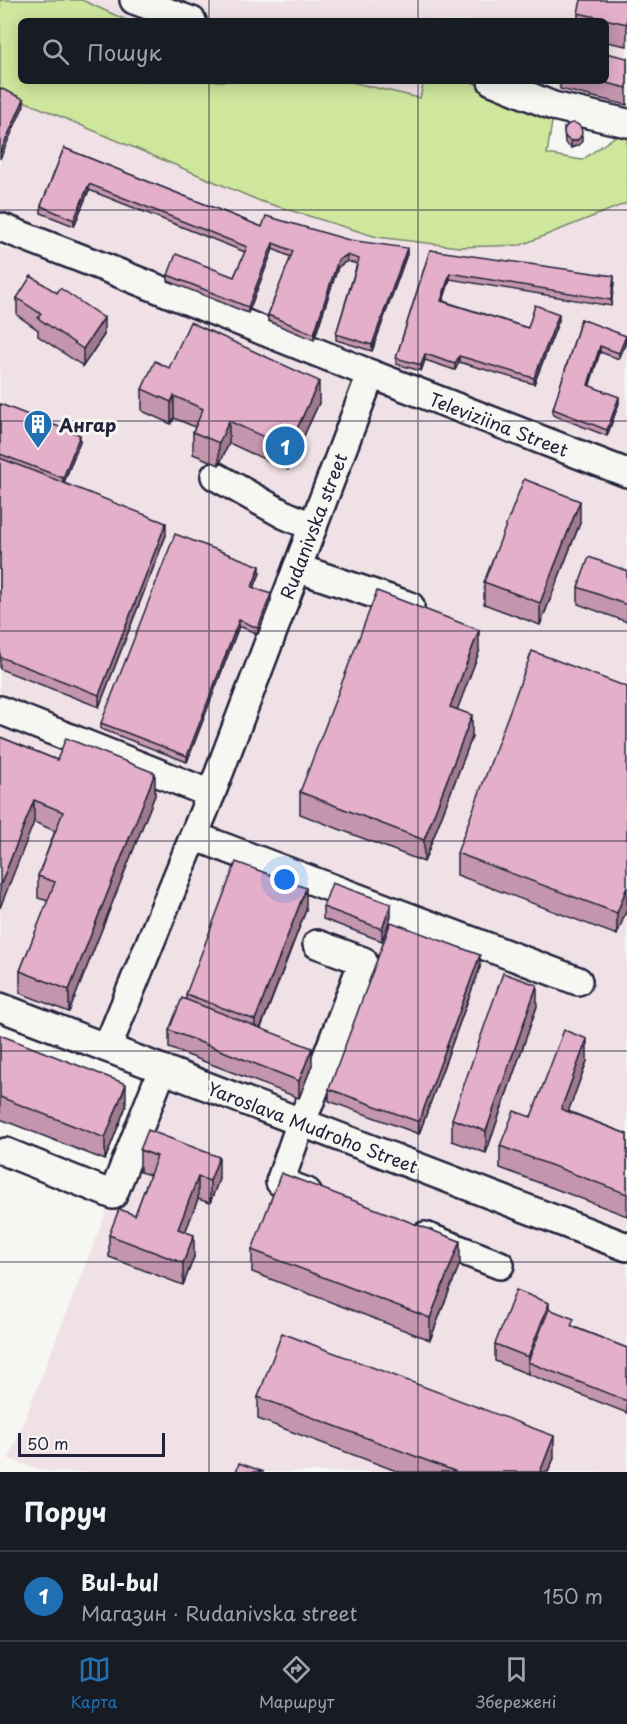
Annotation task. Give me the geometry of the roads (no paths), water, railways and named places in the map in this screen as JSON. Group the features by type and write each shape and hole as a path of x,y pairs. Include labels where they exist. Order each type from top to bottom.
{"street":[{"path":"134,0 184,18"},
{"path":"499,84 553,106 627,123"},
{"path":"0,227 371,374"},
{"name":"Televiziina Street","path":"371,374 625,468"},
{"name":"Rudanivska street","path":"107,1048 211,794 371,374"},
{"path":"215,476 283,514 313,527"},
{"path":"297,568 425,612"},
{"path":"0,710 211,794"},
{"path":"194,836 578,981"},
{"path":"317,944 363,961 280,1182 335,1203"},
{"name":"Yaroslava Mudroho Street","path":"0,1008 627,1247"},
{"path":"6,1152 113,1195 162,1070"},
{"path":"401,1227 500,1265"}],"place":[{"name":"Bul-bul","path":"285,446"},
{"name":"Ангар","path":"38,450"}]}
